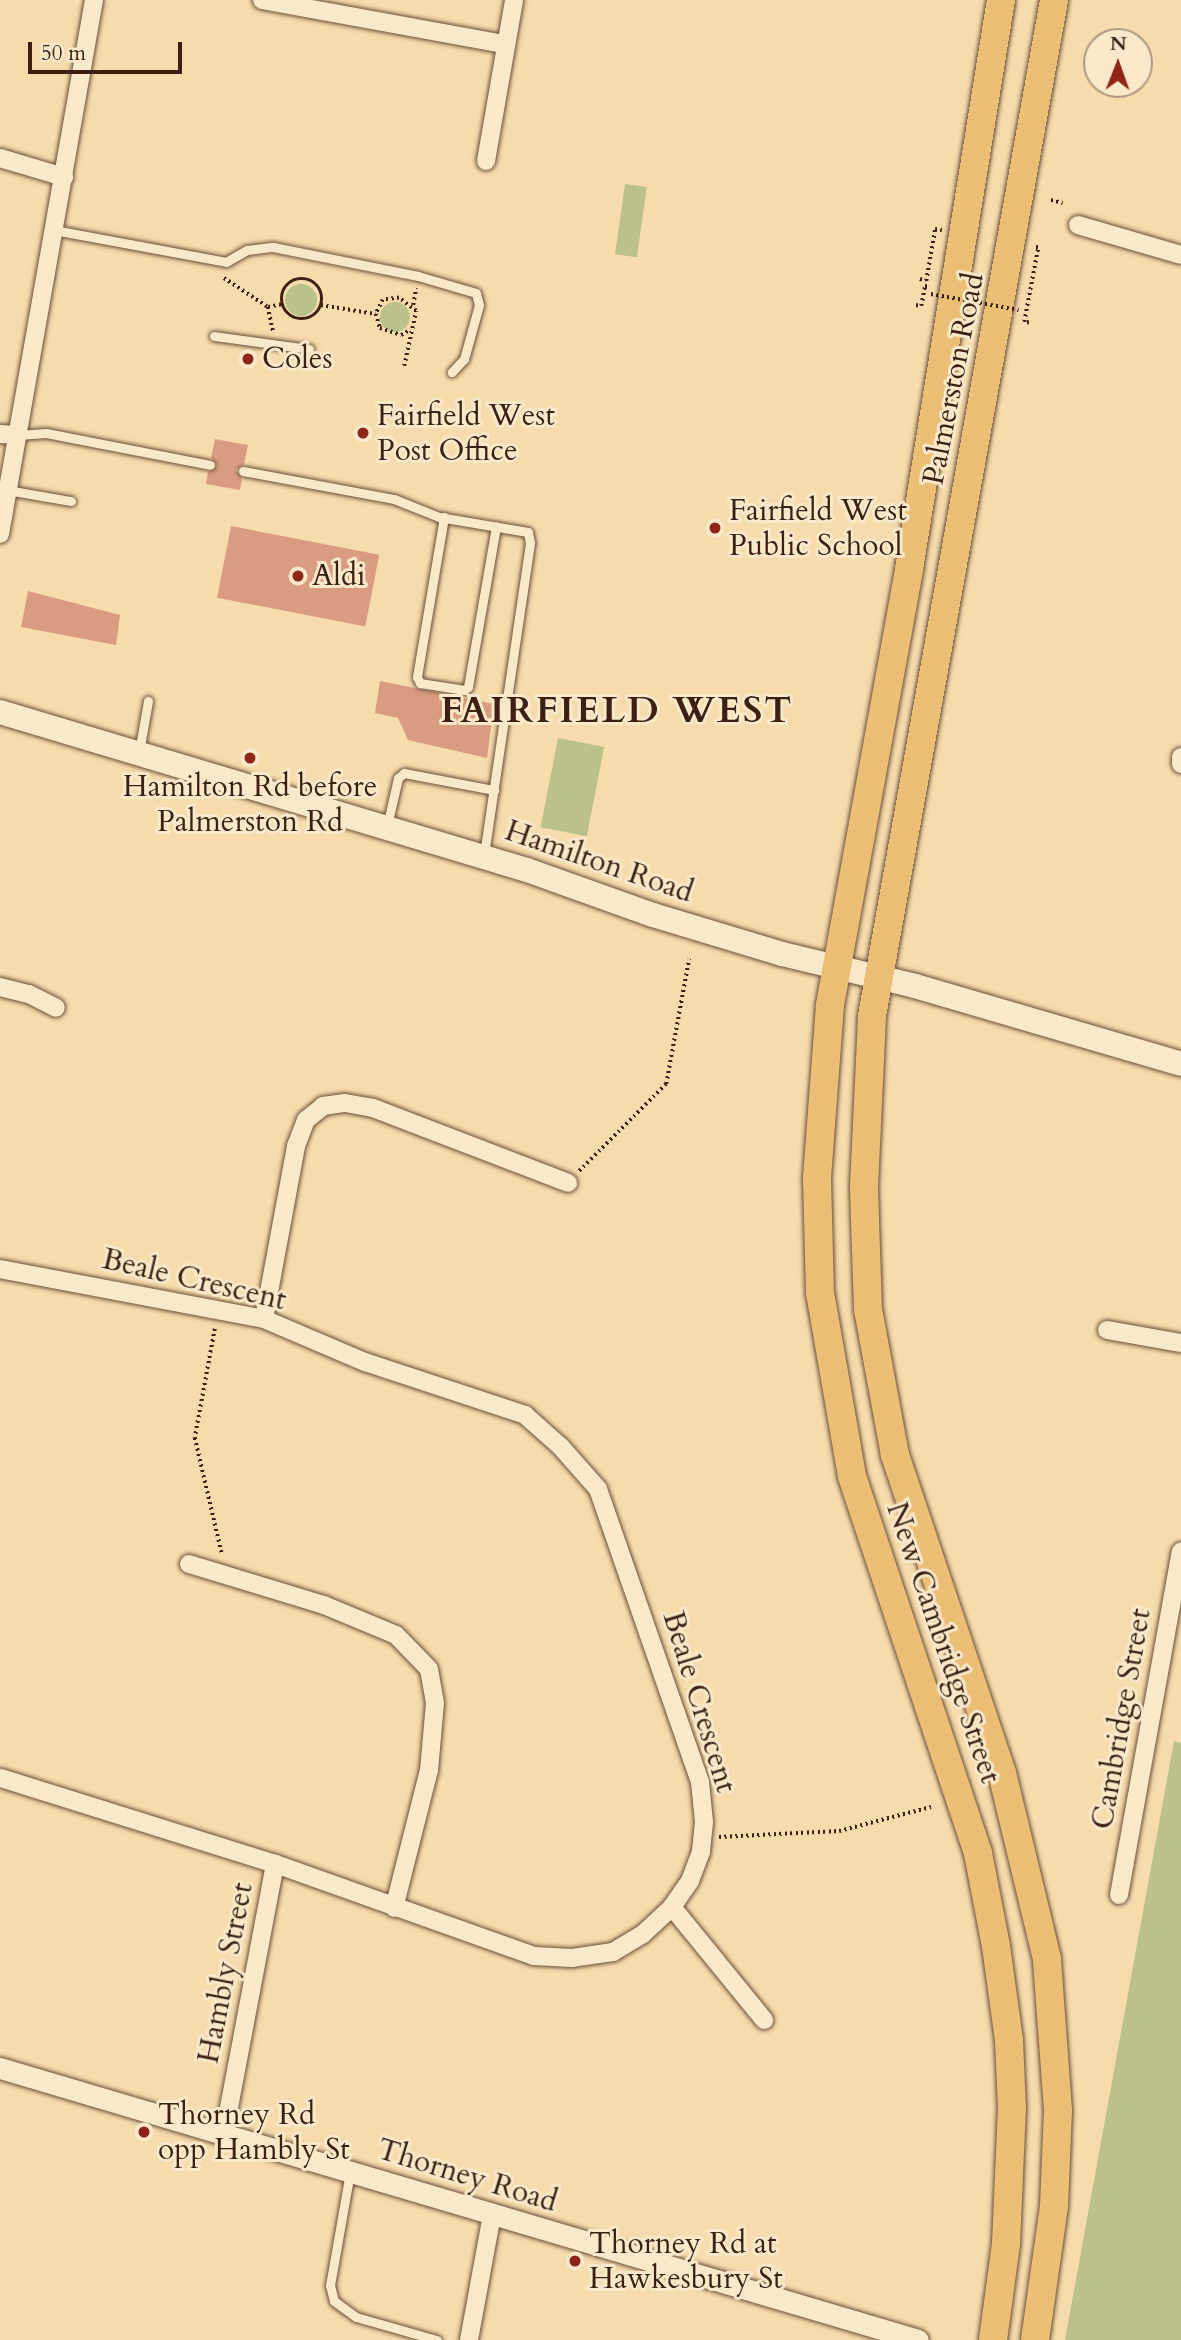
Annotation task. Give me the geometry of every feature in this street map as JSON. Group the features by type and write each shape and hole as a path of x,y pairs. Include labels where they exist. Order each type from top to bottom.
{"highway":[{"name":"Palmerston Road","path":"836,967 909,569 1001,0"},
{"name":"Palmerston Road","path":"879,976 1054,0"},
{"name":"New Cambridge Street","path":"836,967 819,1111 820,1293 852,1476 978,1853 996,1947 1012,2109 1006,2244 993,2340"},
{"name":"New Cambridge Street","path":"879,976 865,1110 864,1187 866,1279 879,1381 899,1467 1020,1835 1051,1998 1058,2110 1054,2206 1035,2340"}],"main road":[{"name":"Hamilton Road","path":"0,712 483,857 653,915 836,967 879,976 1181,1064"}],"street":[{"path":"0,534 8,490 9,435 54,230 94,0"},
{"path":"262,0 505,44"},
{"path":"485,161 514,0"},
{"path":"0,158 64,177"},
{"path":"1078,225 1181,255"},
{"path":"1181,757 1181,764"},
{"path":"0,987 29,993 56,1008"},
{"path":"264,1319 296,1146 306,1120 323,1106 345,1103 373,1108 568,1183"},
{"name":"Beale Crescent","path":"0,1269 264,1319 365,1362 525,1415 589,1479 619,1541 699,1782 703,1837 690,1881 672,1907 643,1934 613,1952 572,1958 534,1956 275,1864 0,1778"},
{"path":"1107,1330 1181,1343"},
{"name":"Cambridge Street","path":"1119,1895 1175,1618 1181,1552"},
{"path":"189,1564 324,1605 396,1635 429,1669 435,1703 429,1770 394,1908"},
{"name":"Hambly Street","path":"224,2134 275,1864"},
{"path":"672,1907 764,2020"},
{"name":"Thorney Road","path":"0,2068 918,2340"},
{"path":"469,2340 492,2215"}],"lane":[{"path":"54,230 226,262 247,250 273,247 475,293 479,305 464,359 452,372"},
{"path":"214,336 309,349"},
{"path":"9,435 46,433 210,464"},
{"path":"243,471 394,499 444,517 528,532 530,543 483,857"},
{"path":"8,490 71,501"},
{"path":"444,517 417,677 420,683 464,690 468,687 496,526"},
{"path":"138,753 148,701"},
{"path":"386,828 398,778 404,773 494,790"},
{"path":"350,2172 330,2285 334,2301 356,2318 437,2340"}],"path":[{"path":"1051,200 1063,203"},
{"path":"224,278 268,307 282,304"},
{"path":"304,279 316,285 321,305 317,313 301,320 286,313 282,304 289,283 304,279"},
{"path":"920,279 926,281"},
{"path":"916,305 921,306 925,286"},
{"path":"931,294 1019,310"},
{"path":"376,314 383,299 407,301 415,311 408,331 404,366"},
{"path":"321,305 376,314"},
{"path":"268,307 274,343"},
{"path":"376,314 386,331 401,335 408,331"},
{"path":"568,1183 666,1084 689,959"},
{"path":"219,1310 195,1437 227,1576"},
{"path":"703,1837 839,1831 930,1807"}],"green space":[{"path":"625,184 647,187 637,257 615,254"},
{"path":"301,284 313,288 317,300 313,312 301,316 289,312 285,300 289,288"},
{"path":"395,302 406,306 410,317 406,328 395,332 384,328 380,317 384,306"},
{"path":"558,738 604,747 587,836 541,827"},
{"path":"1174,1741 1181,1743 1181,2340 1065,2340"}],"building":[{"path":"215,439 248,445 244,464 236,470 242,478 240,490 206,484 208,472 217,466 211,458"},
{"name":"Aldi","path":"231,526 379,555 365,626 217,598"},
{"path":"28,591 120,615 116,645 21,627"},
{"path":"380,681 494,704 487,758 408,740 398,718 375,713"}],"place":[{"name":"Coles","path":"248,359"},
{"name":"Fairfield West Post Office","path":"363,433"},
{"name":"Fairfield West Public School","path":"715,528"},
{"name":"Aldi","path":"298,576"},
{"name":"Hamilton Rd before Palmerston Rd","path":"250,758"},
{"name":"Thorney Rd opp Hambly St","path":"144,2132"},
{"name":"Thorney Rd at Hawkesbury St","path":"575,2261"}],"district":[{"name":"FAIRFIELD WEST","path":"617,710"}]}
